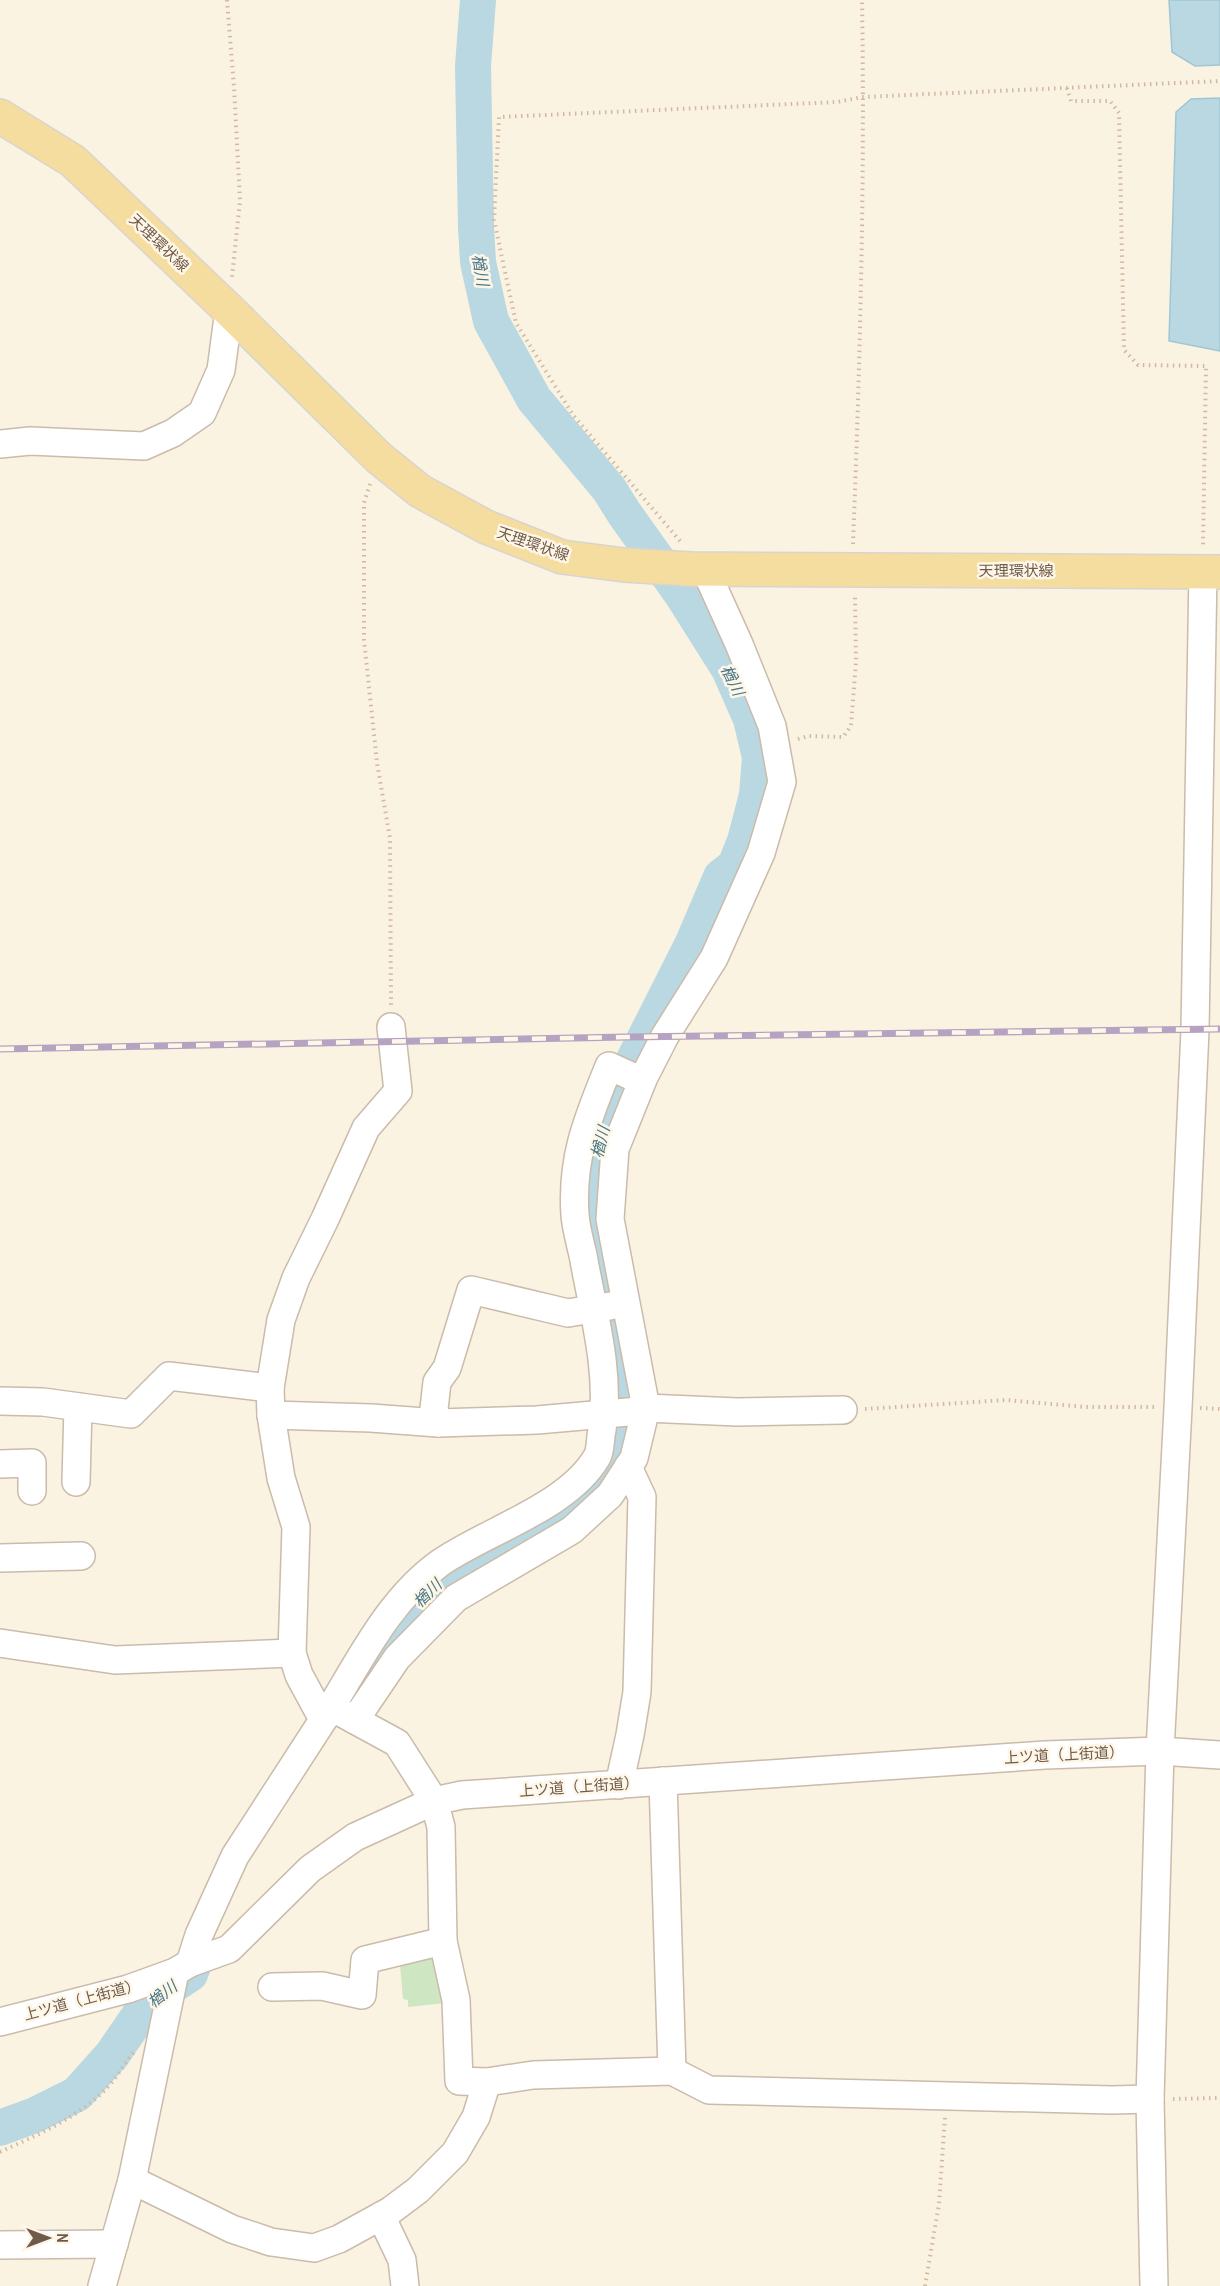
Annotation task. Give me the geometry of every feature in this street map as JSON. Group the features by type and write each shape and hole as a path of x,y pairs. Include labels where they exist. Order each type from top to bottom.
{"main road":[{"name":"天理環状線","path":"0,116 73,161 379,458 420,491 486,527 562,556 624,565 698,569 1211,572"}],"street":[{"path":"0,444 30,441 144,446 173,433 202,413 221,370 229,310"},
{"path":"102,2286 132,2180 163,2026 182,1967 235,1856 340,1714 456,1598 572,1530 610,1495 634,1458 626,1411 626,1303 610,1219 615,1149 642,1081 665,1036 714,958 761,853 782,782 772,726 739,644 698,569"},
{"path":"1154,2286 1150,2099 1160,1751 1195,1030 1211,572"},
{"path":"391,1027 398,1091 366,1128 296,1278 281,1320 270,1388 271,1415 281,1478 296,1527 292,1653 299,1675 319,1712 340,1714 397,1743 434,1801 441,1827 443,1941 456,2000 459,2081 487,2082 533,2075 672,2071 709,2090 1150,2099"},
{"path":"626,1411 605,1378 576,1216 575,1170 585,1126 609,1066 642,1081"},
{"path":"438,1423 434,1409 437,1382 447,1368 471,1290 568,1313 626,1303"},
{"path":"0,1401 43,1402 131,1414 169,1377 270,1388"},
{"path":"76,1482 78,1407"},
{"path":"271,1415 438,1423 537,1420 626,1411 843,1410"},
{"path":"340,1714 376,1633 411,1586 441,1562 554,1499 581,1476 598,1455 626,1411"},
{"path":"0,1464 32,1463 32,1491"},
{"path":"619,1785 637,1692 642,1497 628,1467"},
{"path":"0,1558 81,1556"},
{"path":"0,1643 116,1660 292,1653"},
{"name":"上ツ道（上街道）","path":"0,2022 128,1989 229,1949 310,1869 355,1837 434,1801 462,1795 1045,1755 1160,1751 1220,1755"},
{"path":"663,1782 672,2071"},
{"path":"272,1988 322,1986 362,1995 365,1960 443,1941"},
{"path":"132,2180 232,2229 271,2242 293,2247 314,2248 339,2239 381,2216 418,2190 455,2152 476,2117 487,2082"},
{"path":"381,2216 402,2260 405,2286"},
{"path":"0,2245 114,2244"}],"path":[{"path":"227,0 240,201 229,310"},
{"path":"853,544 859,408 862,0"},
{"path":"698,569 573,415 516,323 494,220 499,117 837,102 863,97 1220,81"},
{"path":"1067,87 1071,102 1110,102 1119,113 1124,350 1138,365 1206,366 1211,572"},
{"path":"379,458 364,503 364,640 377,763 390,838 391,1027"},
{"path":"796,740 809,736 843,737 850,726 856,662 855,592"},
{"path":"843,1410 1006,1400 1086,1407 1220,1409"},
{"path":"0,2152 80,2111 106,2089 149,2031 163,2026"},
{"path":"925,2286 939,2204 947,2095"},
{"path":"1150,2099 1220,2098"}],"green space":[{"path":"441,1944 454,2002 408,2007 408,2000 403,1999 399,1953"}],"water":[{"path":"1169,0 1220,0 1220,65 1195,66 1172,52"},
{"path":"1220,98 1220,351 1169,341 1176,112 1191,99"}],"waterway":[{"name":"楢川","path":"343,1709 404,1617 433,1584 477,1554 561,1515 596,1486 624,1441 628,1389 593,1211 594,1163 607,1113 692,945 721,877 735,866 745,841 757,795 760,757 751,719 729,669 681,593 609,489 534,399 491,321 478,262 476,227 473,66 478,0"},
{"name":"楢川","path":"0,2128 35,2115 77,2094 112,2055 149,2001 190,1974 193,1966"}],"railway":[{"path":"0,1049 1220,1029"}]}
